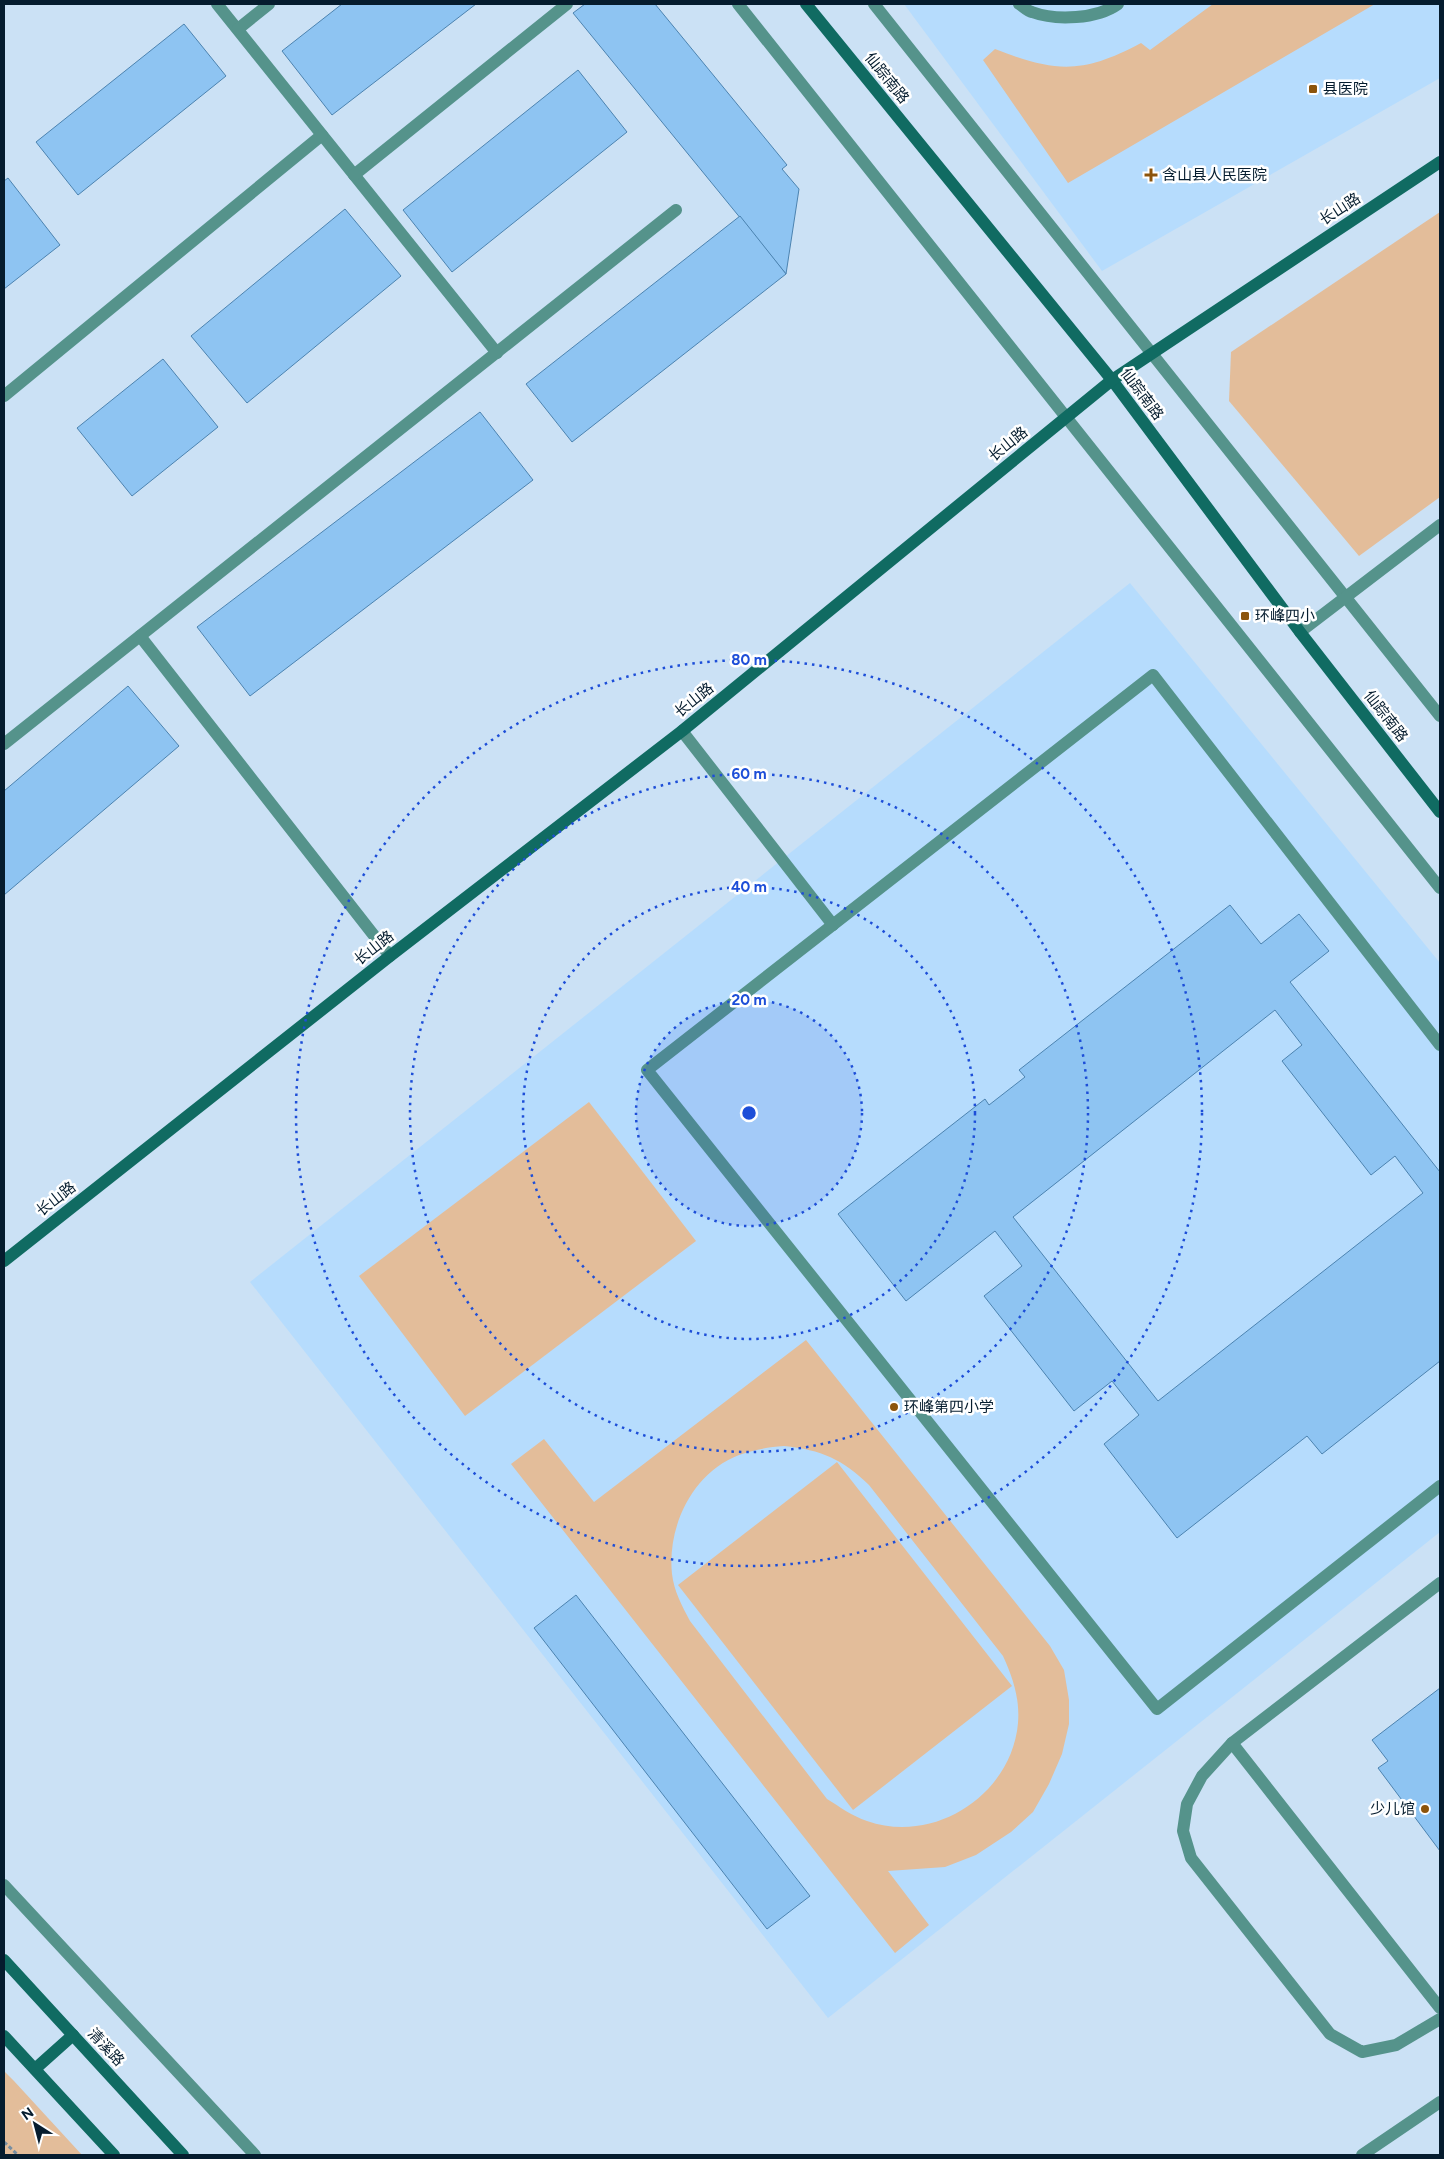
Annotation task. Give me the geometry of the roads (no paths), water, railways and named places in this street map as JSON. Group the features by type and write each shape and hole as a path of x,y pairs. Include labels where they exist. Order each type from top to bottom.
{"street":[{"path":"217,4 497,353"},
{"path":"238,29 269,4"},
{"path":"354,175 567,4"},
{"path":"738,4 1440,888"},
{"name":"仙踪南路","path":"806,4 1112,380 1300,632 1440,812"},
{"path":"874,4 1440,716"},
{"path":"1019,4 1031,12 1068,18 1107,12 1118,4"},
{"path":"4,396 322,135"},
{"name":"长山路","path":"4,1261 390,956 682,731 1112,380 1440,162"},
{"path":"4,744 676,210"},
{"path":"1300,632 1440,525"},
{"path":"140,636 390,956"},
{"path":"1440,1045 1152,675 647,1070 1158,1709 1440,1486"},
{"path":"682,731 833,925"},
{"path":"1440,1583 1232,1744 1202,1776 1187,1804 1183,1831 1191,1858 1330,2034 1362,2052 1396,2045 1440,2019"},
{"path":"1232,1744 1440,2008"},
{"path":"4,1885 255,2155"},
{"name":"清溪路","path":"4,1960 183,2155"},
{"path":"35,2069 72,2035"},
{"path":"4,2036 114,2155"},
{"path":"1362,2155 1440,2102"}],"place":[{"name":"县医院","path":"1313,89"},
{"name":"含山县人民医院","path":"1151,175"},
{"name":"环峰四小","path":"1245,616"},
{"name":"环峰第四小学","path":"894,1407"},
{"name":"少儿馆","path":"1425,1809"}]}
